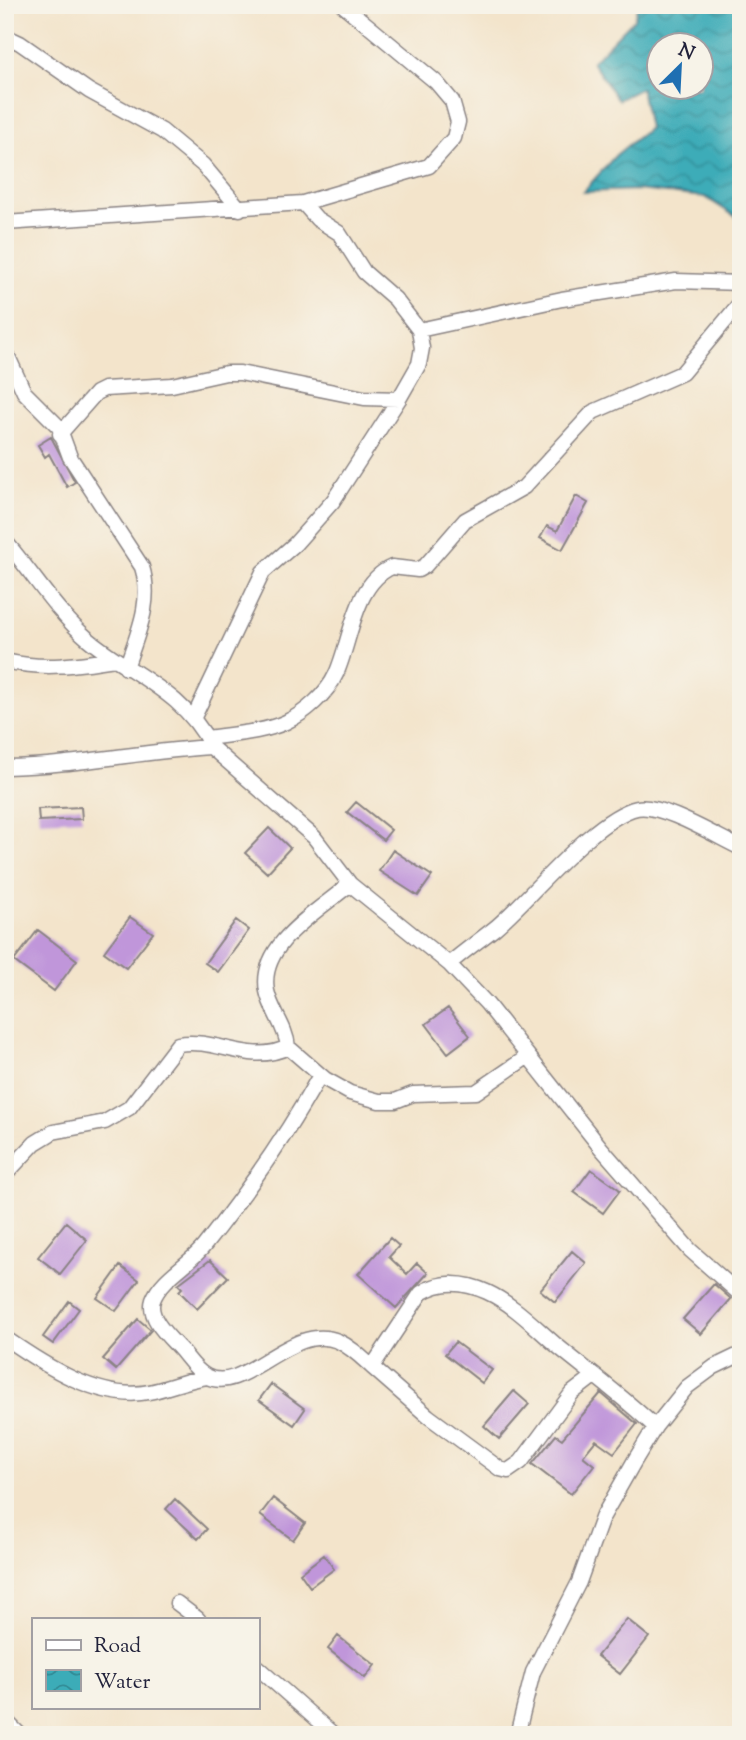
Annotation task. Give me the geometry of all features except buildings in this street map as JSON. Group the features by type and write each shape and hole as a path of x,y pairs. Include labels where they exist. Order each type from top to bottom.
{"street":[{"path":"5,223 303,203 429,166 454,138 458,122 452,101 436,82 343,5"},
{"path":"5,36 20,43 89,91 162,131 203,165 240,209"},
{"path":"194,717 263,572 295,544 333,501 419,364 422,348 419,330 395,299 364,272 339,233 317,219 303,203"},
{"path":"419,330 562,299 676,281 741,283"},
{"path":"5,767 62,766 209,743 286,722 311,706 335,676 363,598 383,572 397,566 418,570 425,566 465,520 511,496 530,481 593,412 609,402 682,373 741,302"},
{"path":"5,351 24,392 51,419 70,457 142,567 148,587 146,608 120,663"},
{"path":"60,434 96,393 104,388 172,385 226,373 240,373 364,398 399,399"},
{"path":"5,541 86,637 120,663 182,703 194,717 209,743 314,837 350,884 449,964 494,1013 601,1148 690,1250 741,1295"},
{"path":"5,661 32,667 120,663"},
{"path":"449,964 475,940 495,928 535,886 584,843 616,819 638,808 659,810 741,848"},
{"path":"350,884 285,940 267,963 266,988 287,1035 288,1047 320,1075 350,1093 379,1101 395,1101 413,1094 476,1093 527,1057"},
{"path":"5,1175 35,1143 53,1132 105,1122 129,1108 178,1044 195,1041 251,1055 288,1047"},
{"path":"207,1377 161,1327 153,1312 153,1301 160,1289 213,1234 300,1112 320,1075"},
{"path":"372,1367 421,1293 432,1286 445,1283 464,1284 503,1301 625,1398 655,1427"},
{"path":"5,1338 79,1381 103,1390 129,1394 149,1392 182,1380 207,1377 220,1380 239,1375 276,1352 319,1337 337,1340 428,1416 500,1469 508,1471 521,1462 572,1394 594,1376"},
{"path":"517,1735 533,1672 579,1582 602,1518 655,1427 687,1387 714,1367 741,1354"},
{"path":"177,1603 197,1618"},
{"path":"259,1669 334,1735"},
{"path":"5,1720 20,1735"}],"water":[{"path":"638,5 741,5 741,220 705,197 638,190 583,192 616,155 649,128 641,88 618,100 592,62 634,19"}]}
